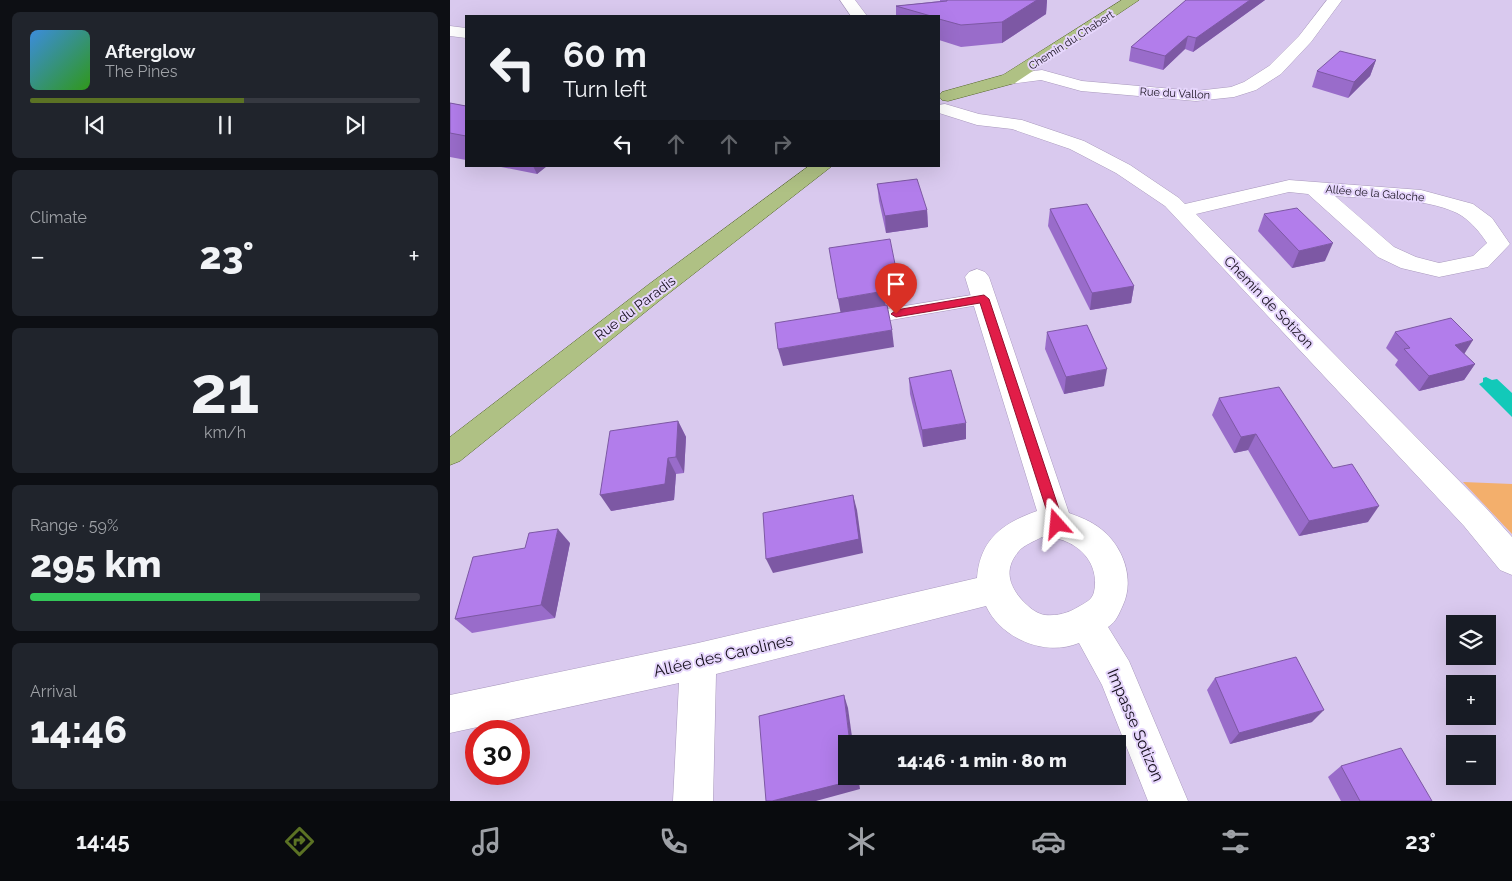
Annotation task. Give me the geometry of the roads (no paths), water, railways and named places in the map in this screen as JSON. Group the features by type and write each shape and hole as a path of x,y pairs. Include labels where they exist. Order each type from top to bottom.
{"main road":[{"name":"Chemin du Chabert","path":"941,102 1008,79 1132,0"},
{"name":"Rue du Paradis","path":"450,453 596,338 821,167"}],"street":[{"path":"847,0 858,15"},
{"name":"Rue du Vallon","path":"1008,79 1042,76 1081,86 1196,96 1234,92 1250,86 1275,70 1304,39 1335,0"},
{"path":"450,31 465,33"},
{"name":"Chemin de Sotizon","path":"941,102 977,119 1015,124 1077,145 1123,169 1172,202 1475,518 1512,560"},
{"name":"Allée de la Galoche","path":"1181,211 1289,186 1313,187 1421,196 1465,209 1484,223 1499,244 1480,262 1439,270 1409,263 1386,252 1313,187"},
{"path":"980,288 1057,524"},
{"path":"1038,524 1057,524 1074,529 1089,537 1101,549 1109,564 1113,581 1110,597 1102,612 1087,625 1070,632 1050,633 1031,628 1015,619 1002,606 994,589 992,571 997,554 1007,540 1021,530 1038,524"},
{"name":"Allée des Carolines","path":"450,714 698,661 994,589"},
{"name":"Impasse Sotizon","path":"1087,625 1116,674 1168,801"},
{"path":"693,801 698,661"}],"lane":[{"path":"850,321 980,288"}]}
